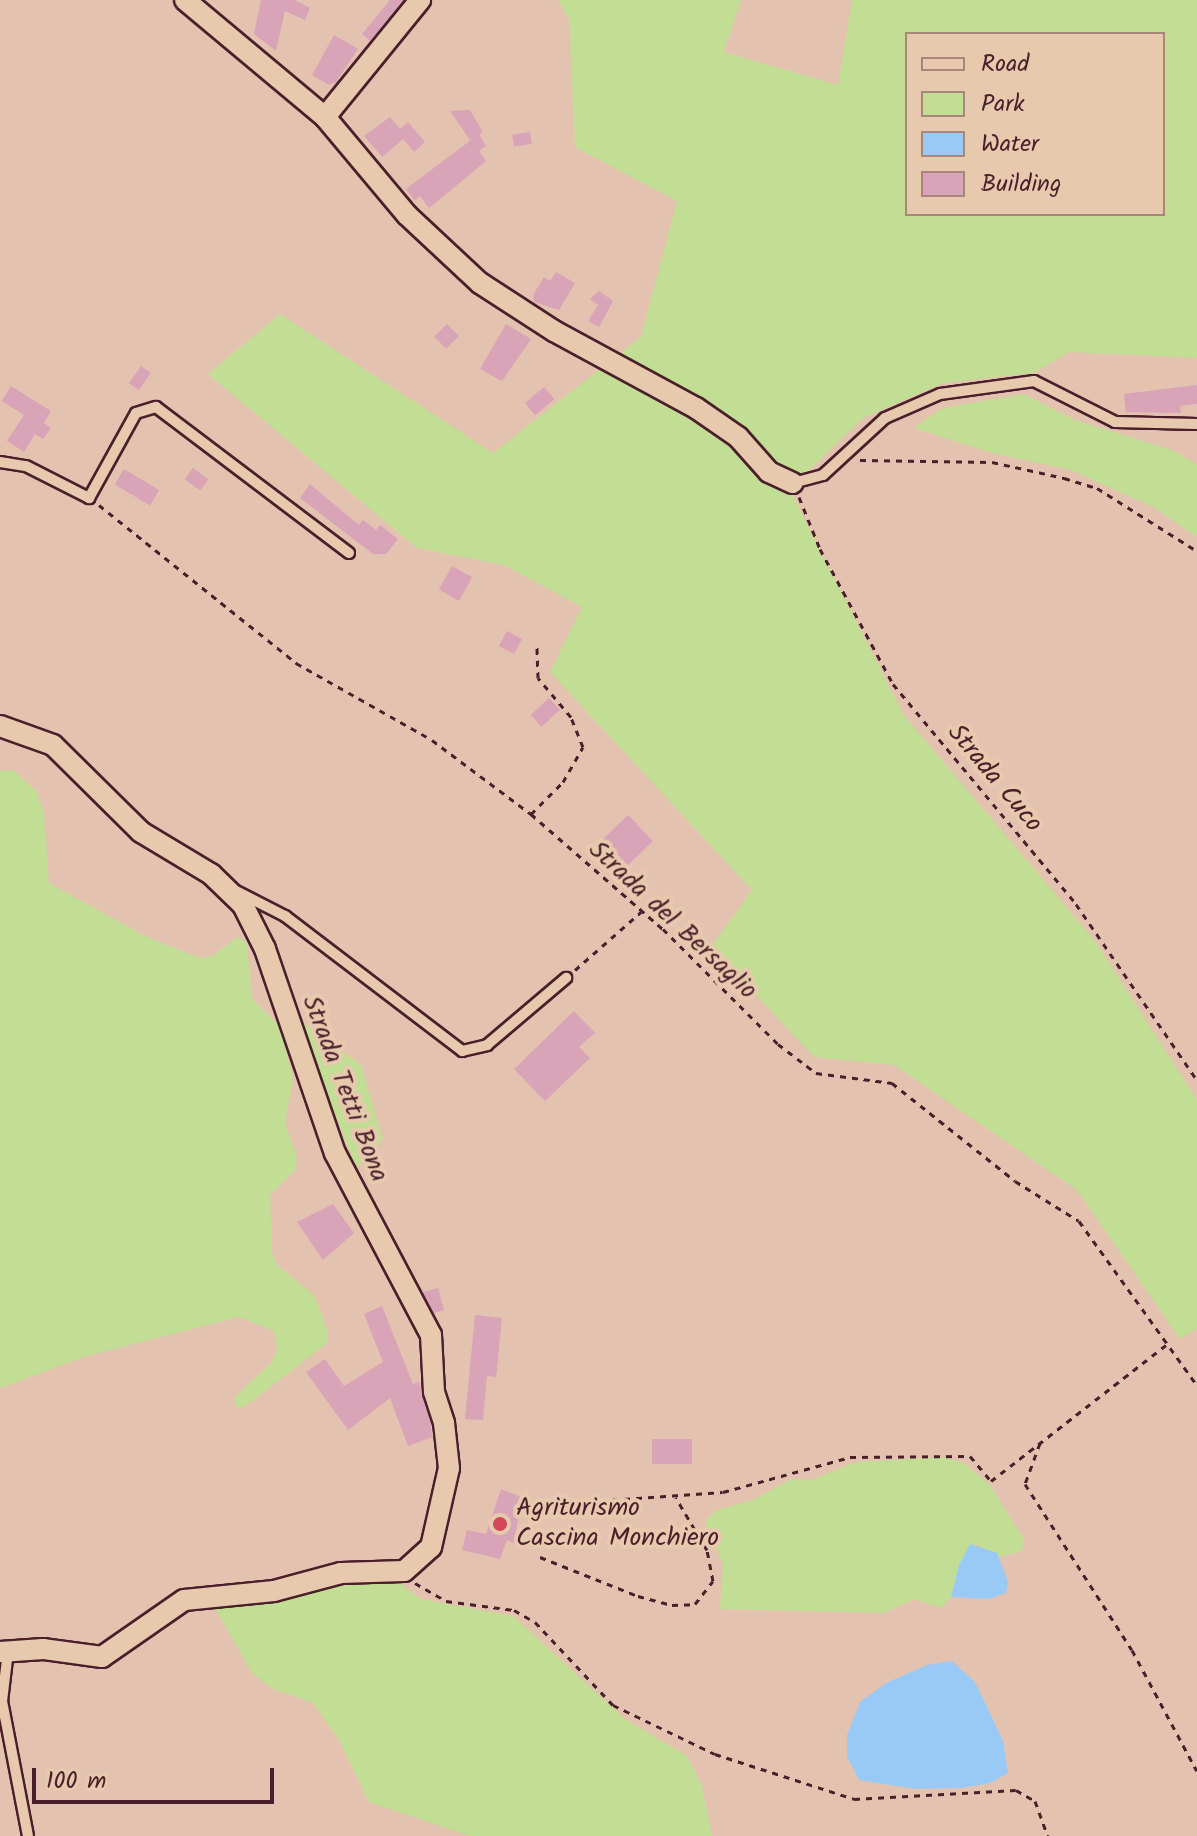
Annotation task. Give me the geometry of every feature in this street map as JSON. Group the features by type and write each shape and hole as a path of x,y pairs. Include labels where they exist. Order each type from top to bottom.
{"street":[{"path":"185,0 325,117 407,215 480,283 554,331 696,408 738,437 769,472 793,483"},
{"path":"325,117 420,0"},
{"name":"Strada Tetti Bona","path":"0,726 53,745 141,832 229,888 265,949 335,1153 431,1335 434,1392 449,1447 447,1483 431,1547 404,1571"},
{"path":"4,1652 43,1649 102,1657 184,1600 274,1591 341,1573 404,1571"}],"lane":[{"path":"793,483 823,475 876,424 912,404 940,394 1034,381 1115,422 1197,424"},
{"path":"0,462 26,466 89,498 136,413 156,407 349,553"},
{"path":"229,888 285,916 462,1051 487,1045 566,978"},
{"path":"4,1652 2,1701 28,1836"}],"path":[{"path":"837,463 992,462 1064,478 1097,488 1197,551"},
{"name":"Strada Cuco","path":"793,483 820,549 893,684 1076,904 1197,1080"},
{"name":"Strada del Bersaglio","path":"89,498 130,525 296,663 432,740 531,814 642,911 778,1044 816,1073 892,1083 1015,1181 1079,1221 1197,1385"},
{"path":"531,814 563,782 583,747 571,717 538,678 537,645"},
{"path":"566,978 642,911"},
{"path":"552,1504 620,1496 676,1498 723,1492 850,1457 970,1456 991,1481 1166,1345"},
{"path":"1040,1443 1025,1484 1132,1650 1197,1771"},
{"path":"540,1557 638,1596 672,1605 695,1604 713,1581 707,1550 676,1498"},
{"path":"404,1571 429,1595 514,1610 535,1622 613,1705 687,1742 854,1799 1016,1790 1035,1801 1048,1836"}],"green space":[{"path":"558,0 741,0 724,52 838,85 852,0 1197,0 1197,358 1069,352 1034,373 943,383 863,418 804,475 782,474 903,714 1095,941 1197,1100 1197,1328 1180,1339 1077,1190 894,1065 814,1057 711,947 752,890 550,672 582,607 504,565 417,548 208,374 280,314 493,453 641,337 677,201 575,147 569,19"},
{"path":"1024,394 1075,420 1175,451 1197,465 1197,537 1155,508 1071,470 992,453 914,428 942,408"},
{"path":"13,770 37,792 44,812 49,883 145,936 200,958 212,956 238,937 247,942 252,999 280,1027 293,1078 285,1123 297,1157 296,1169 270,1195 272,1252 277,1265 314,1295 328,1331 327,1343 246,1406 237,1408 234,1398 271,1363 277,1348 274,1331 239,1317 87,1356 0,1388 0,771"},
{"path":"299,1020 361,1065 383,1139 356,1168"},
{"path":"943,1457 964,1463 989,1484 1024,1539 1022,1551 999,1557 975,1544 951,1597 941,1608 915,1599 884,1613 720,1609 723,1564 705,1522 715,1511 755,1499 791,1479 811,1480 856,1462"},
{"path":"396,1580 421,1599 513,1616 625,1719 687,1756 702,1786 712,1836 470,1836 369,1802 339,1740 313,1703 273,1689 252,1673 211,1601 347,1581"}],"water":[{"path":"970,1544 997,1553 1008,1581 1006,1593 989,1599 951,1597 959,1565"},
{"path":"952,1661 975,1682 1003,1741 1008,1773 990,1783 962,1788 916,1789 859,1780 847,1757 847,1735 860,1702 886,1683 927,1665"}],"building":[{"path":"261,0 295,0 310,8 305,20 285,11 276,51 254,34"},
{"path":"390,0 403,0 370,41 362,34"},
{"path":"334,35 358,49 336,82 329,85 312,75"},
{"path":"470,110 483,132 470,140 450,111"},
{"path":"390,117 400,129 408,122 425,142 414,152 403,139 382,157 364,136"},
{"path":"530,132 532,144 514,147 512,135"},
{"path":"479,134 486,146 479,151 486,161 429,208 420,196 415,201 406,189"},
{"path":"556,272 575,283 559,310 534,302 533,295 544,277 550,281"},
{"path":"599,291 613,301 599,327 588,321 598,305 590,299"},
{"path":"447,324 459,336 446,349 434,337"},
{"path":"506,324 531,339 502,381 480,369"},
{"path":"141,366 151,373 139,390 129,383"},
{"path":"1197,385 1197,404 1180,406 1181,413 1126,412 1124,394"},
{"path":"11,386 51,411 44,423 51,428 43,439 35,434 24,452 7,441 24,415 2,401"},
{"path":"544,387 554,399 535,415 525,403"},
{"path":"193,468 208,479 200,490 185,479"},
{"path":"124,469 159,490 150,506 115,484"},
{"path":"310,484 359,525 363,520 376,530 380,525 398,539 386,554 373,554 300,498"},
{"path":"452,566 472,577 459,601 439,590"},
{"path":"507,631 522,639 514,654 499,646"},
{"path":"549,698 560,710 542,727 531,715"},
{"path":"628,815 653,841 628,865 603,839"},
{"path":"574,1011 595,1033 579,1047 590,1058 545,1101 514,1069"},
{"path":"333,1204 354,1233 323,1260 297,1222"},
{"path":"438,1288 444,1310 434,1313 423,1292"},
{"path":"382,1306 413,1384 419,1382 431,1426 432,1437 408,1446 390,1398 348,1430 306,1372 325,1359 344,1386 383,1362 364,1314"},
{"path":"475,1315 502,1318 496,1377 487,1376 483,1420 465,1419"},
{"path":"652,1439 692,1439 692,1464 652,1464"},
{"path":"501,1489 522,1497 514,1543 507,1540 500,1559 462,1550 467,1530 486,1534"}],"place":[{"name":"Agriturismo Cascina Monchiero","path":"500,1524"}]}
